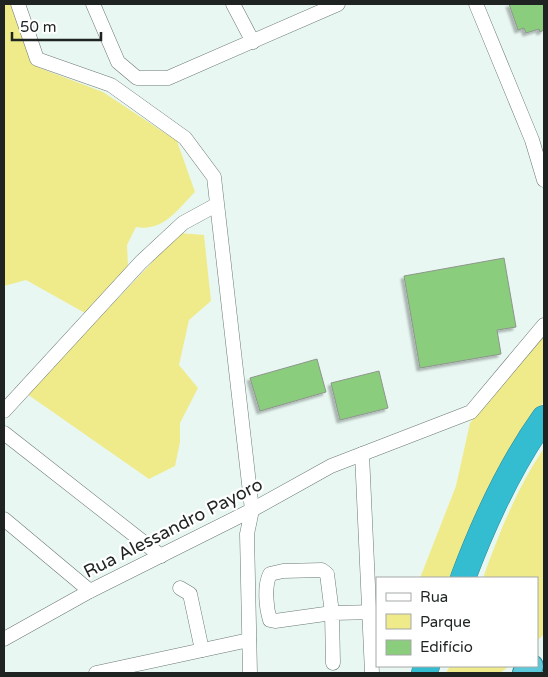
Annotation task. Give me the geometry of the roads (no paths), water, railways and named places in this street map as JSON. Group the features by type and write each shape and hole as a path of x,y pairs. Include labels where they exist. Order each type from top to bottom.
{"highway":[{"path":"463,577 478,538 502,486 544,418"}],"street":[{"path":"18,4 37,59 111,85 186,138 214,177 252,510 247,534 250,673"},
{"path":"93,4 118,62 137,78 168,78 338,4"},
{"path":"233,4 253,42"},
{"path":"476,4 532,140 544,180"},
{"path":"4,411 141,262 183,223 216,205"},
{"name":"Rua Alessandro Payoro","path":"4,639 90,591 252,510 331,466 475,409 544,325"},
{"path":"4,433 161,556"},
{"path":"362,454 372,612 372,673"},
{"path":"4,518 90,591"},
{"path":"333,663 332,613 327,574 322,570 283,571 270,574 267,579 267,610 270,620 275,622 332,613 372,612"},
{"path":"180,588 190,594 202,650"},
{"path":"96,673 249,640"}]}
